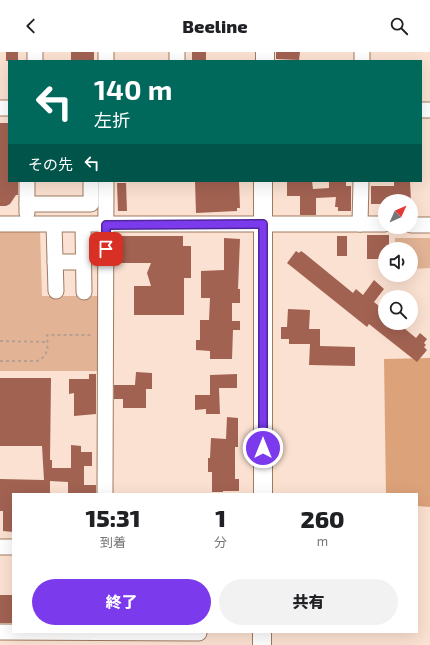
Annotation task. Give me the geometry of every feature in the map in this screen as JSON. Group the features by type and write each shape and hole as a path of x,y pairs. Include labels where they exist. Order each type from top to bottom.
{"main road":[{"path":"263,493 264,182"},
{"path":"262,633 262,645"}],"street":[{"path":"27,182 27,224"},
{"path":"360,224 361,182"},
{"path":"27,204 91,204 91,183 106,183 105,493"},
{"path":"0,224 378,224"},
{"path":"418,224 430,225"},
{"path":"54,225 56,291"},
{"path":"83,225 84,292"},
{"path":"55,262 106,273"},
{"path":"0,547 12,547"},
{"path":"0,632 25,639 199,637"}],"path":[{"path":"0,361 37,361 42,359 48,350 47,335 106,335"},
{"path":"0,341 47,342"}],"shaded area":[{"path":"40,230 42,296 100,296 100,371 0,371 0,231"},
{"path":"395,238 430,238 430,268 418,269 418,242 395,242"},
{"path":"430,358 430,507 418,506 418,493 386,493 384,359"}],"building":[{"path":"6,52 18,52 18,60 6,61"},
{"path":"71,52 94,52 94,60 71,60"},
{"path":"192,52 206,52 206,60 192,60"},
{"path":"276,52 300,52 299,60 276,59"},
{"path":"0,123 8,123 8,182 18,182 18,195 16,195 10,204 0,206"},
{"path":"195,182 239,182 240,208 237,208 237,211 196,213"},
{"path":"287,182 312,182 313,189 329,188 329,182 346,182 346,186 351,186 351,211 338,211 338,207 335,207 336,197 316,198 316,215 300,215 300,196 287,196"},
{"path":"394,182 410,182 411,194 378,194 378,204 371,204 371,186 394,186"},
{"path":"117,183 126,183 127,211 118,211"},
{"path":"367,235 389,235 389,242 378,242 378,259 367,259"},
{"path":"119,236 183,236 183,246 191,246 191,278 184,278 184,315 134,315 134,286 151,286 147,273 151,263 119,263"},
{"path":"337,236 347,236 347,256 337,256"},
{"path":"224,238 240,239 238,289 240,289 240,303 232,303 232,321 240,321 240,330 233,330 232,359 210,359 210,351 196,350 196,340 200,340 200,320 209,320 210,298 201,298 201,271 224,270"},
{"path":"296,251 299,253 301,251 353,293 356,289 363,295 374,280 384,289 378,290 378,297 374,302 378,305 378,330 406,330 416,338 420,333 427,339 424,343 426,345 424,347 427,350 417,362 369,324 367,327 287,263"},
{"path":"288,309 310,310 309,329 320,329 320,346 355,347 355,366 309,365 310,344 289,344 289,339 281,339 281,327 287,327"},
{"path":"136,372 152,373 152,389 146,389 146,408 123,408 123,399 114,399 114,385 135,385"},
{"path":"89,374 96,374 96,414 74,416 74,393 69,394 69,379 89,379"},
{"path":"237,374 237,388 219,388 220,414 206,414 206,409 195,410 195,395 210,395 210,375"},
{"path":"0,378 51,378 50,460 52,460 52,468 71,468 71,445 81,446 81,452 92,452 92,466 84,466 84,485 96,485 96,493 68,493 68,482 50,481 50,493 12,493 12,532 3,531 3,511 0,511 0,479 44,480 42,446 0,446"},
{"path":"227,417 238,418 238,447 235,447 235,479 239,479 239,491 212,492 212,472 208,472 208,458 210,458 211,438 226,439"},
{"path":"0,595 12,595 12,623 0,623"}],"route":[{"path":"106,249 106,225 263,224 263,448"}]}
